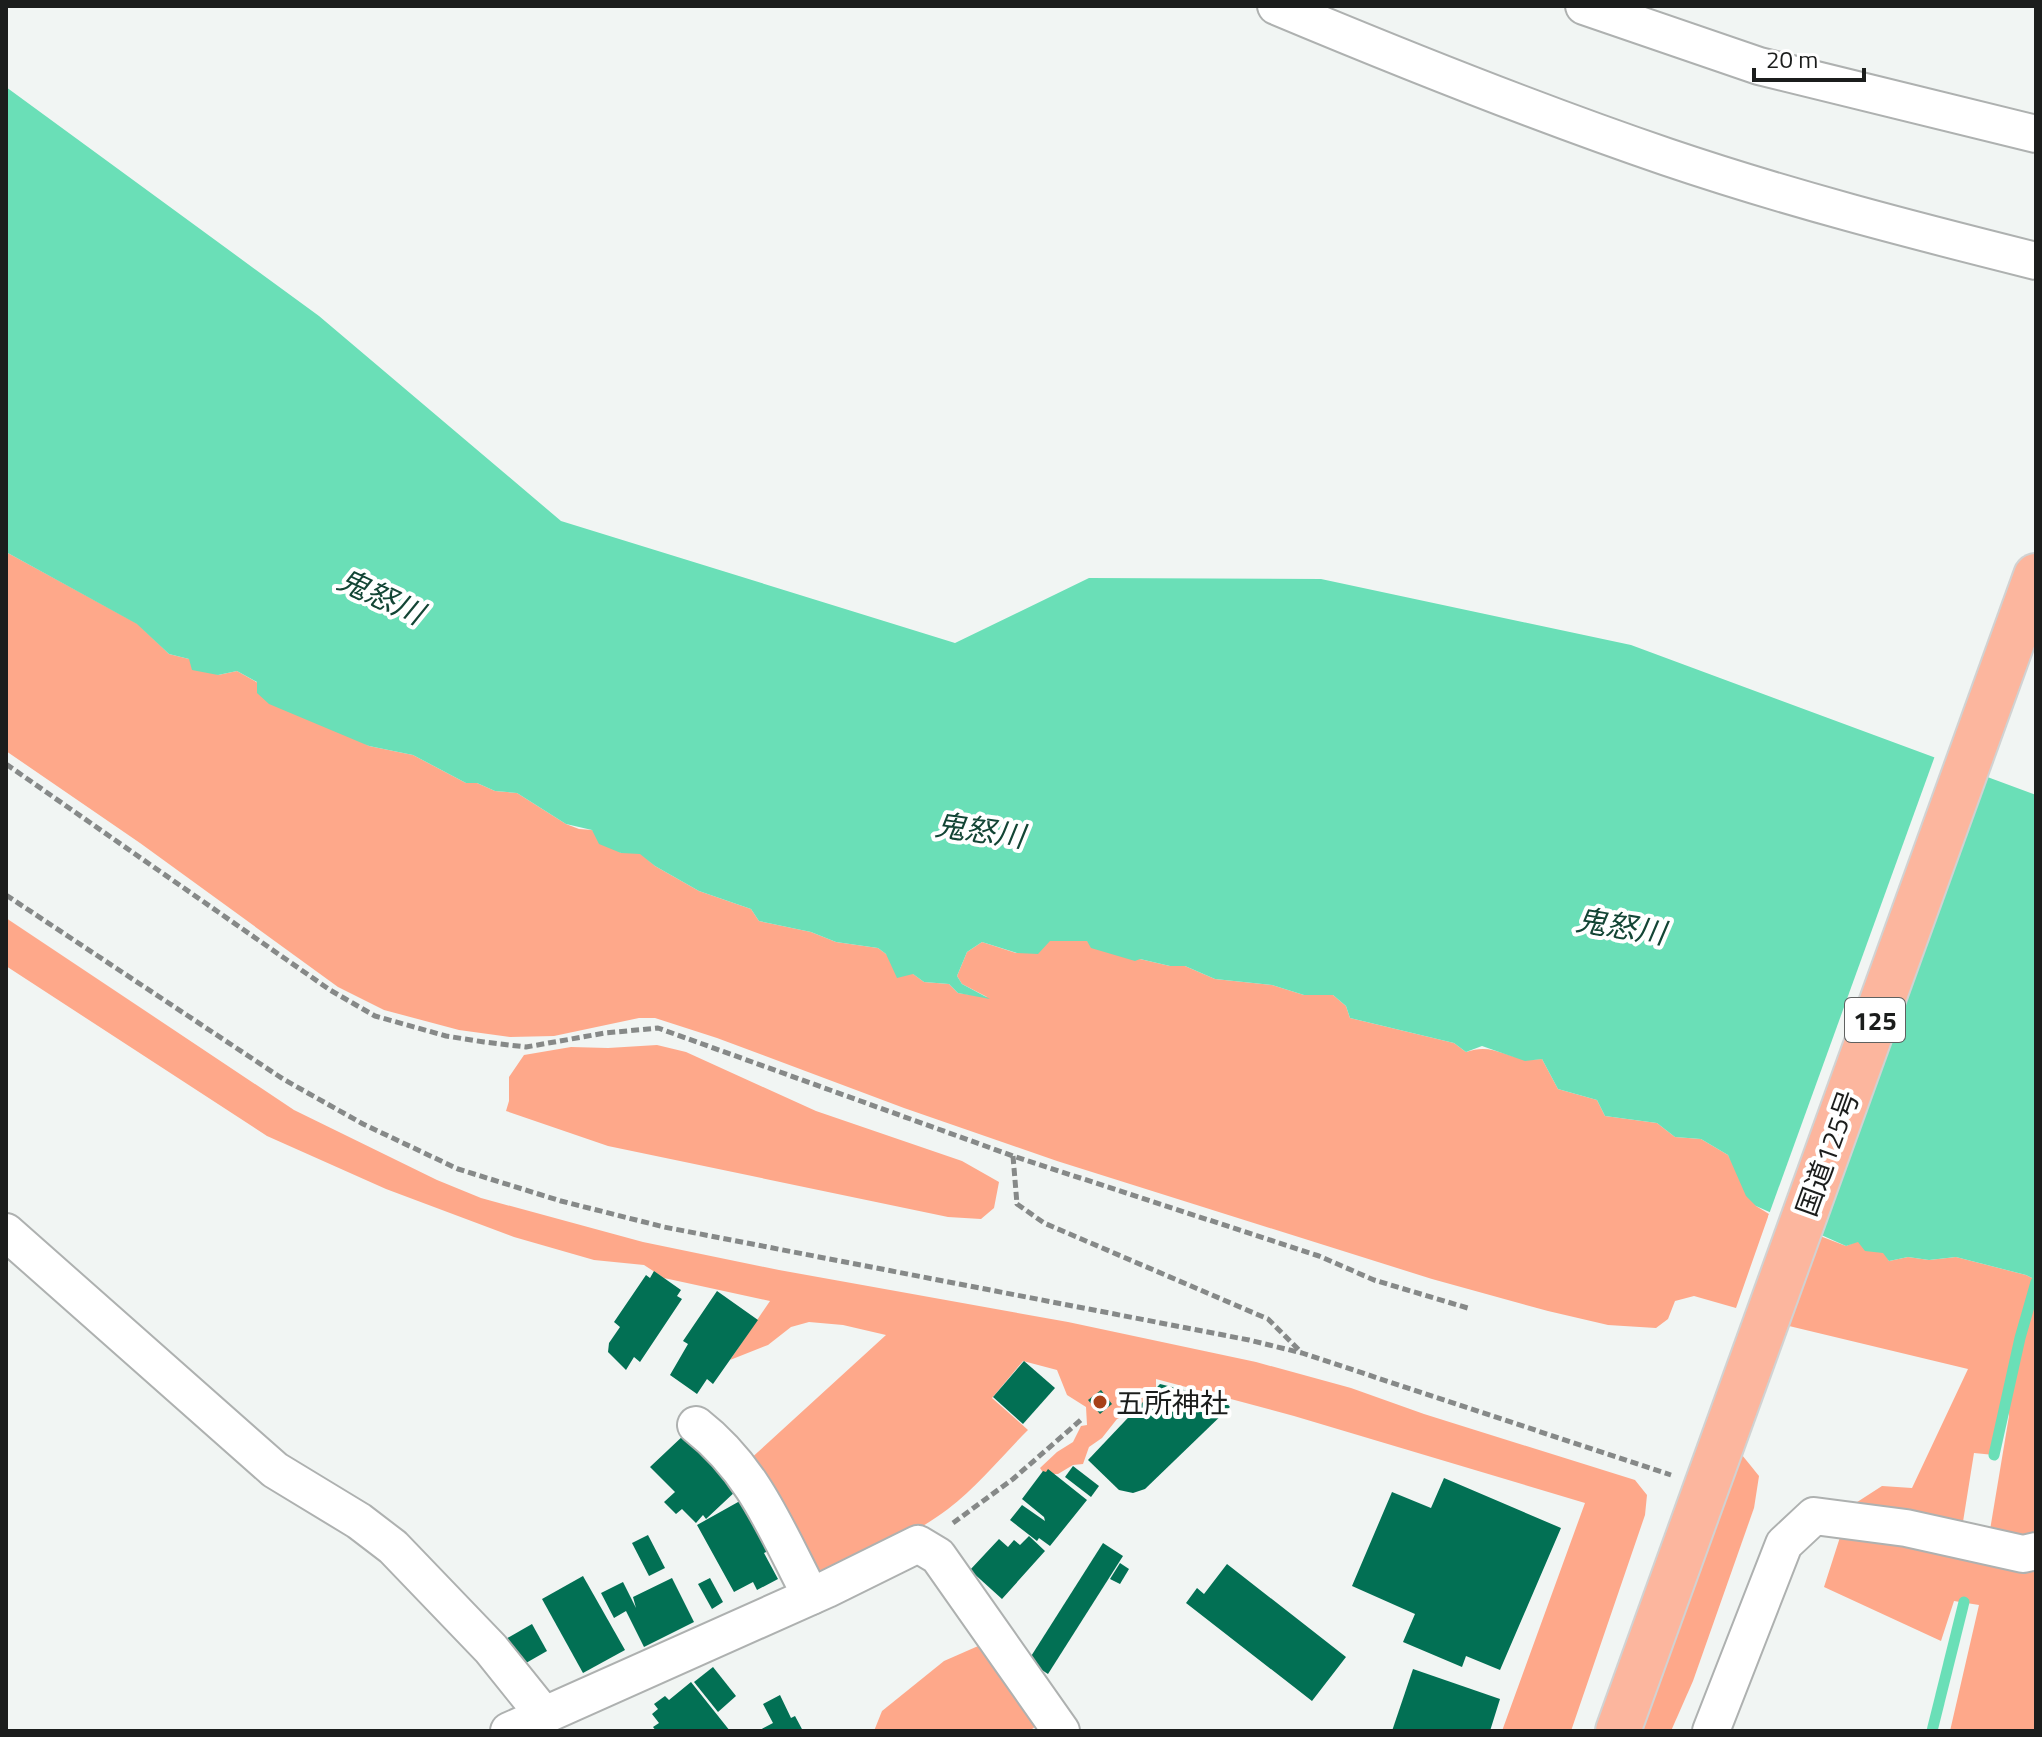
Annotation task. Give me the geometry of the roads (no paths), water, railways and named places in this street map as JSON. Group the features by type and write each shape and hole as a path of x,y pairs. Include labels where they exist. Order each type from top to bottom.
{"highway":[{"name":"国道125号","path":"1618,1731 1698,1471 2036,576"}],"street":[{"path":"1276,6 1442,75 1668,158 1895,226 2036,261"},
{"path":"1584,6 1759,66 2036,134"},
{"path":"6,1232 275,1470 359,1521 393,1547 491,1649 544,1715"},
{"path":"696,1425 717,1441 756,1488 811,1596"},
{"path":"1711,1731 1784,1544 1814,1516 1906,1528 2023,1554 2036,1551"},
{"path":"509,1731 811,1596 918,1544 938,1556 1061,1731"}],"water":[{"name":"鬼怒川","path":"6,87 319,316 561,521 955,643 1089,578 1321,579 1631,645 2036,795 2036,1280 1956,1257 1929,1260 1908,1257 1889,1261 1883,1253 1865,1251 1858,1242 1846,1246 1756,1206 1746,1196 1728,1155 1701,1139 1675,1137 1657,1123 1605,1116 1597,1100 1558,1089 1542,1059 1525,1061 1482,1046 1466,1052 1454,1043 1350,1018 1346,1006 1333,995 1304,995 1272,985 1215,979 1185,966 1140,959 1135,961 1091,948 1087,941 1050,941 1038,954 1017,953 982,942 967,952 957,976 962,984 990,999 958,993 949,984 924,982 913,974 897,978 886,954 878,948 836,942 811,932 759,921 751,909 699,891 640,854 621,853 599,844 592,830 566,824 517,793 466,783 413,755 369,746 269,704 257,693 257,682 237,671 218,675 192,670 189,659 169,654 137,624 6,552"}],"waterway":[{"path":"1994,1455 2036,1282"},
{"path":"1932,1731 1964,1602"}],"place":[{"name":"五所神社","path":"1100,1402"}]}
